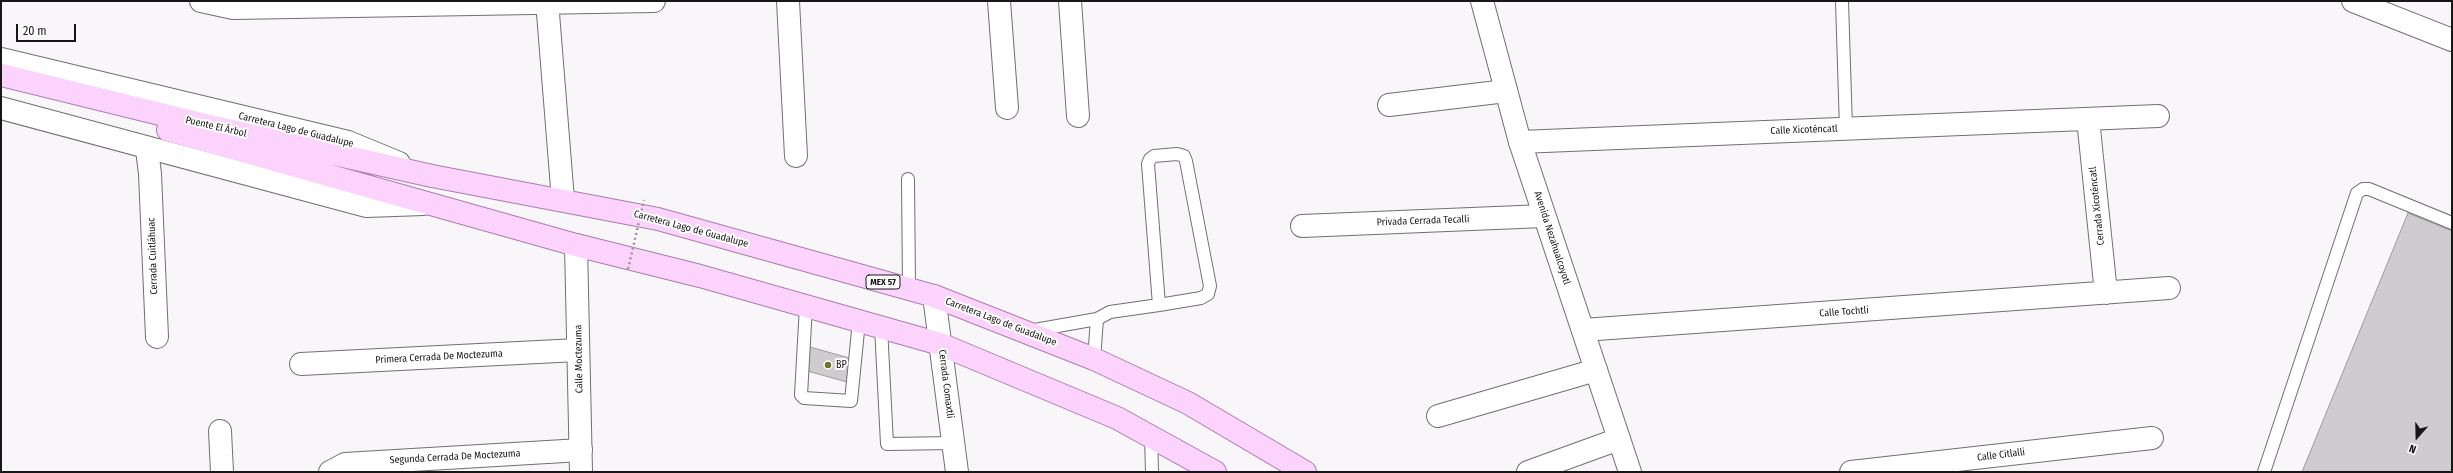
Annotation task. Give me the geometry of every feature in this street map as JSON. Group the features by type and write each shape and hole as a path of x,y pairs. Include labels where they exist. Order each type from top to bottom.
{"main road":[{"name":"Puente El Árbol","path":"1,75 432,176"},
{"name":"Puente El Árbol","path":"1,88 144,124 427,204"},
{"name":"Carretera Lago de Guadalupe","path":"432,176 658,218 934,296 1094,359 1188,403 1305,472"},
{"path":"427,204 576,245 700,276 940,344 1117,418 1215,472"}],"street":[{"path":"201,1 234,8 654,1"},
{"path":"788,1 796,156"},
{"path":"999,1 1007,108"},
{"path":"1070,1 1078,116"},
{"name":"Avenida Nezahualcoyotl","path":"1482,1 1520,142 1630,472"},
{"path":"2353,1 2452,40"},
{"path":"547,2 563,200"},
{"name":"Carretera Lago de Guadalupe","path":"1,59 348,142 432,176"},
{"path":"1389,105 1506,91"},
{"path":"1,108 147,149 366,206 427,204"},
{"name":"Calle Xicoténcatl","path":"1520,142 2158,116"},
{"name":"Cerrada Xicoténcatl","path":"2088,119 2106,293"},
{"name":"Cerrada Cuitláhuac","path":"147,149 150,174 157,337"},
{"name":"Privada Cerrada Tecalli","path":"1302,226 1544,216"},
{"name":"Calle Moctezuma","path":"576,245 581,472"},
{"name":"Calle Tochtli","path":"1583,330 2169,288"},
{"name":"Cerrada Comaxtli","path":"934,296 957,472"},
{"name":"Primera Cerrada De Moctezuma","path":"301,364 578,350"},
{"path":"1438,416 1596,370"},
{"path":"220,431 222,472"},
{"name":"Calle Citlalli","path":"1851,472 1968,465 2152,438"},
{"path":"1528,472 1619,439"},
{"name":"Segunda Cerrada De Moctezuma","path":"330,471 345,464 581,450"}],"lane":[{"path":"1842,1 1846,129"},
{"path":"1026,332 1097,319 1110,312 1159,305 1201,298 1208,294 1210,286 1186,161 1184,156 1177,154 1154,156 1150,159 1148,164 1159,305"},
{"path":"908,180 908,289"},
{"path":"2264,472 2358,193 2363,189 2369,189 2452,223"},
{"path":"806,306 801,395 804,398 851,401 859,321"},
{"path":"1094,359 1097,319"},
{"path":"881,327 887,444 953,443"},
{"path":"1151,437 1152,472"}],"path":[{"path":"628,269 644,200"}],"building":[{"path":"2408,213 2452,231 2452,472 2302,472"},
{"name":"BP","path":"810,347 853,359 847,382 804,370"}],"place":[{"name":"BP","path":"828,365"}]}
